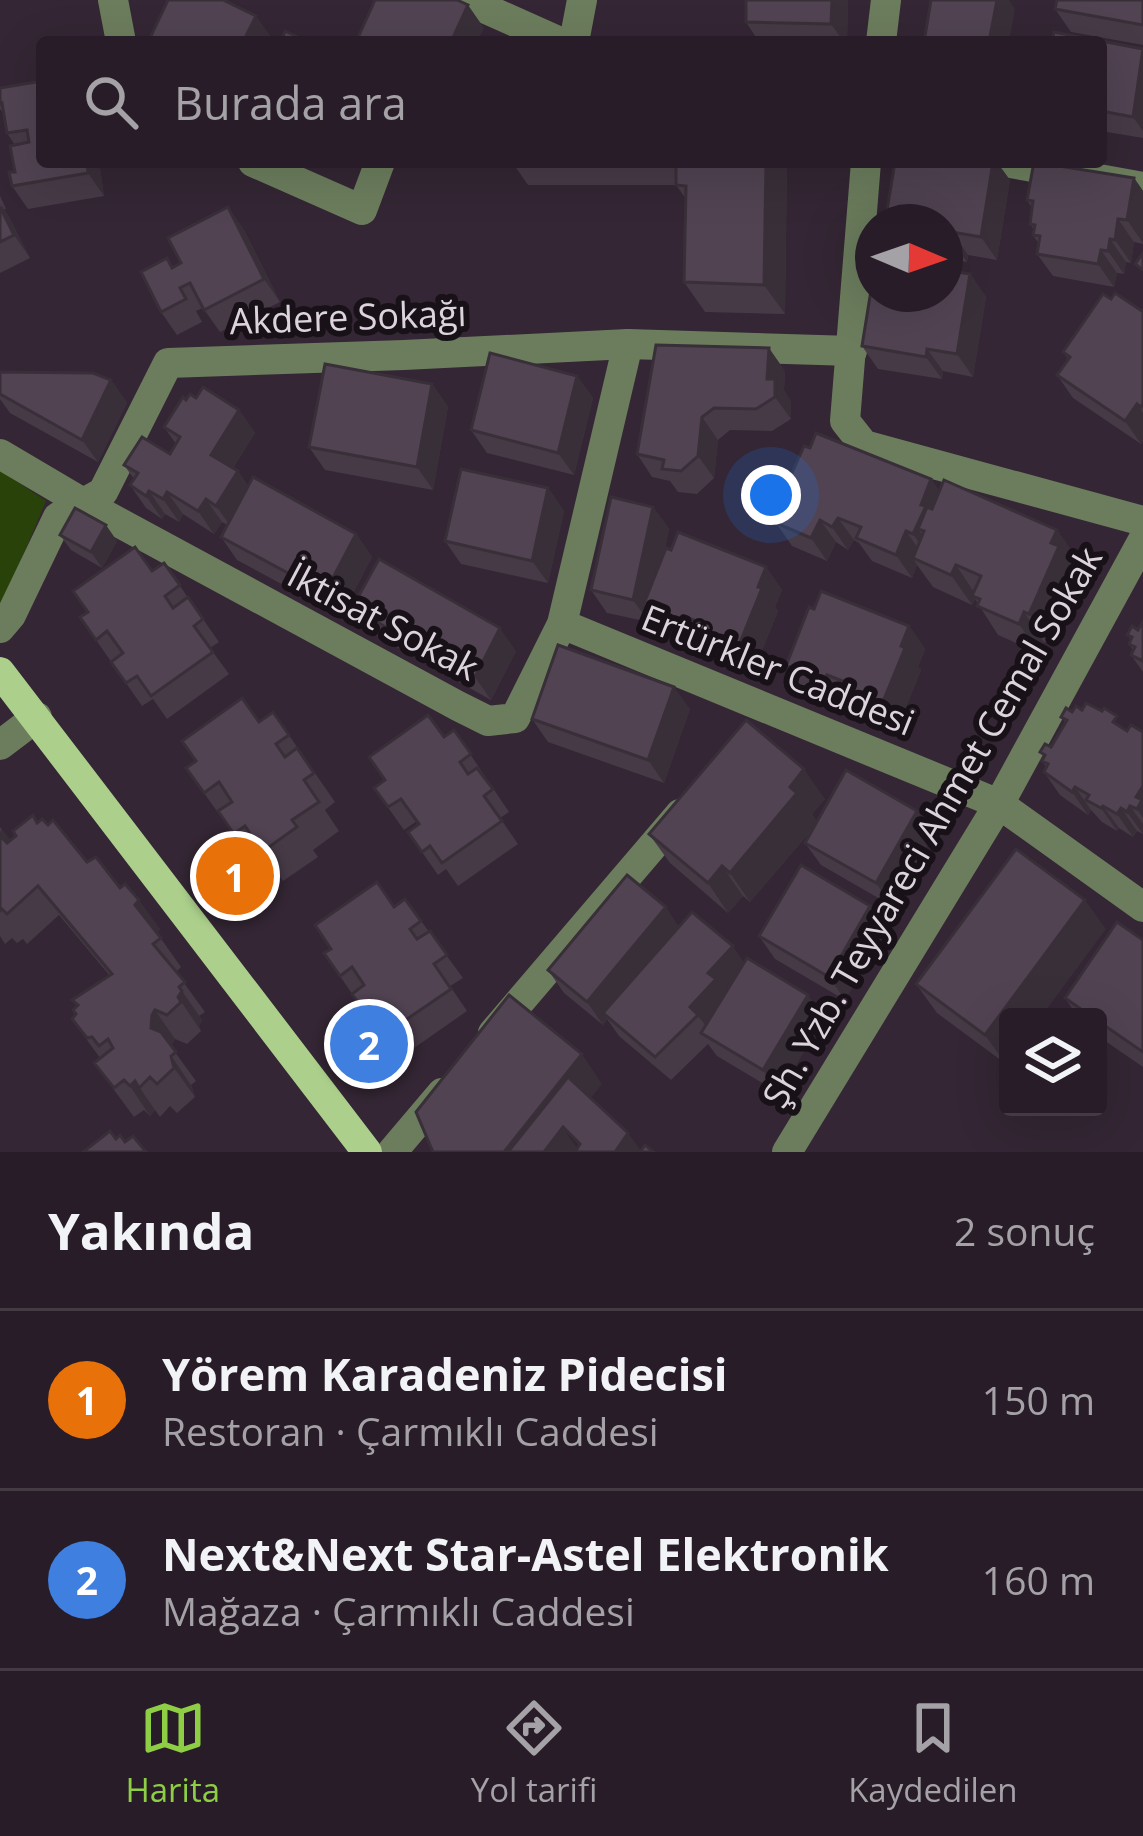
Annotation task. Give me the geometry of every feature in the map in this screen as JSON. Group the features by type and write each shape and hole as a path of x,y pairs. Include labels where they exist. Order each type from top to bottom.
{"main road":[{"path":"0,672 368,1152"}],"street":[{"path":"113,0 120,36"},
{"path":"466,0 547,36"},
{"path":"575,36 582,0"},
{"path":"882,36 886,0"},
{"path":"267,168 362,210 378,168"},
{"path":"866,168 845,421 864,445 1143,521"},
{"path":"1038,168 1143,187"},
{"name":"Akdere Sokağı","path":"0,628 11,615 58,517 103,492 168,363 628,344 852,351"},
{"name":"İktisat Sokak","path":"0,454 82,503 488,721 515,718 562,624 628,344"},
{"name":"Şh. Yzb. Teyyareci Ahmet Cemal Sokak","path":"788,1152 999,804 1143,540"},
{"name":"Ertürkler Caddesi","path":"562,624 762,718 999,804 1143,907"},
{"path":"0,745 37,717"},
{"path":"392,1152 694,798"}],"green space":[{"path":"0,470 46,501 0,610"}],"building":[{"path":"168,0 223,0 256,16 246,36 151,36"},
{"path":"375,0 457,0 468,5 454,36 359,36"},
{"path":"746,0 832,0 831,24 746,22"},
{"path":"931,0 997,0 990,36 925,36"},
{"path":"1057,0 1143,0 1143,25 1055,9"},
{"path":"1107,42 1143,49 1133,117 1107,112"},
{"path":"36,82 36,168 88,168 88,173 12,186 9,172 15,172 10,146 29,142 27,130 7,133 0,88"},
{"path":"676,168 766,168 764,285 684,282 686,186 676,185"},
{"path":"894,168 992,168 981,237 963,234 963,204 888,204"},
{"path":"1033,168 1072,168 1134,178 1127,220 1118,219 1115,240 1110,239 1108,251 1101,250 1098,264 1037,254 1040,236 1033,235 1033,201 1027,200"},
{"path":"0,207 14,235 0,242"},
{"path":"228,207 264,279 204,310 190,283 180,288 186,299 161,312 141,272 167,258 172,268 181,263 168,238"},
{"path":"963,273 970,274 957,354 927,349 926,357 862,346 868,312 963,312"},
{"path":"1115,293 1143,310 1143,404 1137,404 1125,421 1057,375 1070,357 1063,352 1103,294 1111,299"},
{"path":"656,345 769,348 767,379 775,379 775,397 756,409 714,408 702,417 698,456 681,471 662,469 664,460 637,454"},
{"path":"490,353 577,376 558,453 471,430"},
{"path":"325,364 432,384 417,467 309,447"},
{"path":"0,372 93,373 111,380 82,440 0,394"},
{"path":"203,387 239,410 211,455 238,471 216,506 206,499 198,511 167,492 163,499 149,491 146,496 130,485 138,473 124,465 142,437 170,454 180,437 164,427 183,397 196,398"},
{"path":"816,433 931,479 921,505 926,506 913,534 906,531 896,555 856,538 861,527 838,518 832,527 820,520 811,538 776,523 784,509 778,504 804,446 810,448"},
{"path":"461,469 548,488 532,561 445,541"},
{"path":"253,477 356,534 325,593 221,537"},
{"path":"944,480 1057,530 1051,543 1059,546 1029,614 1024,612 1019,624 977,606 980,599 972,596 981,576 956,565 951,575 913,558 924,531 918,529"},
{"path":"611,497 653,507 633,600 591,590"},
{"path":"75,508 106,525 91,552 60,535"},
{"path":"678,532 766,567 739,645 699,629 702,623 683,616 681,622 643,606 666,548 671,550"},
{"path":"135,547 152,571 164,563 180,585 165,596 173,608 188,597 203,619 194,626 213,652 151,696 137,676 126,683 111,662 123,653 107,631 96,640 80,617 88,612 73,591"},
{"path":"379,559 500,628 475,677 352,608"},
{"path":"821,591 909,626 882,704 843,688 845,682 827,675 824,681 786,666 809,607 814,609"},
{"path":"1143,621 1143,661 1131,655 1135,647 1127,635"},
{"path":"558,645 674,687 648,760 532,719"},
{"path":"242,698 259,722 273,712 289,735 276,744 285,757 297,748 314,773 304,780 319,802 292,820 297,827 262,852 245,826 234,834 218,811 232,802 219,782 204,793 186,768 196,761 182,741"},
{"path":"1086,703 1117,716 1113,722 1127,731 1131,725 1143,732 1143,786 1136,797 1142,800 1137,809 1130,806 1127,812 1121,808 1117,814 1101,808 1086,800 1089,795 1075,787 1072,792 1044,772 1048,764 1040,752 1045,744 1051,747 1067,720 1061,717 1066,708 1082,710"},
{"path":"428,715 444,737 454,730 471,754 460,762 468,774 477,768 493,789 484,796 502,821 442,863 430,846 422,852 408,832 419,824 401,799 388,807 374,788 385,780 369,757"},
{"path":"746,720 804,769 790,787 797,793 730,873 722,866 708,883 649,834"},
{"path":"846,770 917,811 876,883 805,843"},
{"path":"33,815 37,823 42,819 48,825 53,820 87,862 96,857 120,888 125,884 161,938 153,944 185,982 179,987 181,1002 167,1015 155,1010 152,1015 151,1028 161,1032 176,1052 171,1056 174,1068 157,1084 150,1077 139,1088 135,1081 130,1086 124,1080 114,1088 94,1063 113,1048 108,1039 99,1046 92,1037 87,1038 72,1019 78,1005 72,1000 112,974 38,886 7,914 0,911 0,836 7,843 16,836 13,831"},
{"path":"1016,849 1085,900 1005,1008 999,1008 999,1016 985,1035 916,984"},
{"path":"801,865 870,906 829,977 759,936"},
{"path":"627,875 666,907 587,1002 548,970"},
{"path":"377,882 394,907 405,899 421,921 410,929 417,939 430,931 447,955 434,964 451,989 391,1030 377,1011 368,1017 352,994 364,985 352,967 340,976 324,953 331,949 315,925"},
{"path":"692,912 733,946 708,973 716,979 690,1007 698,1015 655,1057 603,1013"},
{"path":"1117,922 1143,940 1143,1052 1107,1027 1107,1008 1079,1008 1065,998"},
{"path":"747,958 808,995 763,1070 701,1033"},
{"path":"509,995 582,1054 504,1152 433,1152 416,1112"},
{"path":"568,1077 628,1133 615,1152 575,1152 580,1144 563,1127 544,1152 508,1152"},
{"path":"110,1131 125,1142 133,1136 146,1152 83,1152"}],"place":[{"name":"Yörem Karadeniz Pidecisi","path":"235,876"},
{"name":"Next&Next Star-Astel Elektronik","path":"369,1044"}]}
